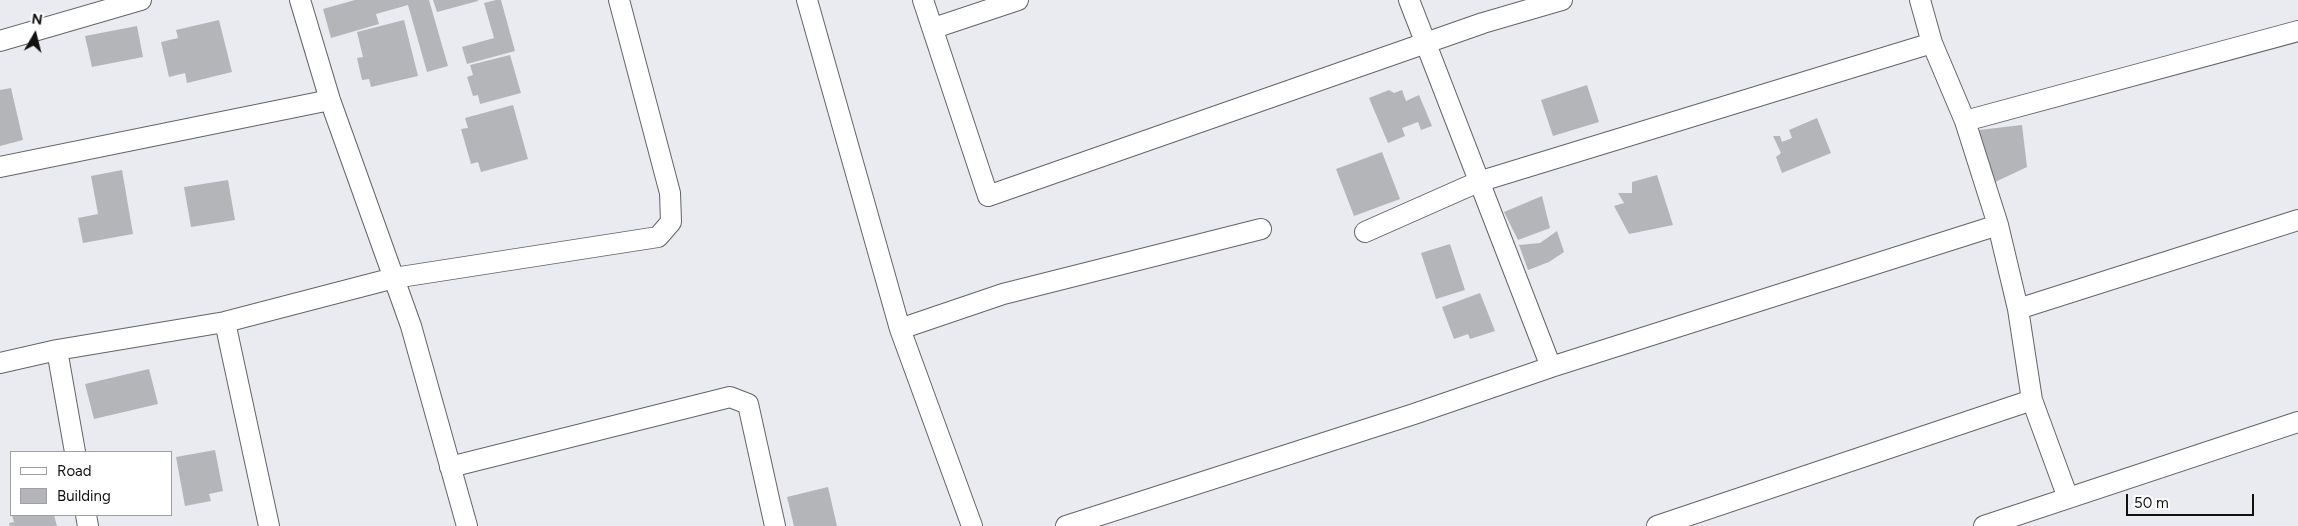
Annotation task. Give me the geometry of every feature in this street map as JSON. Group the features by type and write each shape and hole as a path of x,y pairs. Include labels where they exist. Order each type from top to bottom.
{"street":[{"path":"0,41 141,0"},
{"path":"300,0 330,100 411,326 467,526"},
{"path":"0,363 57,350 225,322 394,278 658,237 671,222 670,193 619,0"},
{"path":"807,0 900,329 972,526"},
{"path":"923,0 934,28 988,196 1426,42 1562,0"},
{"path":"934,28 1018,0"},
{"path":"1409,0 1551,367"},
{"path":"1920,0 1932,43 1965,121 1998,225 2018,309 2032,400 2068,498"},
{"path":"1965,121 2298,31"},
{"path":"1366,232 1478,182 1932,43"},
{"path":"0,167 330,100"},
{"path":"2018,309 2298,220"},
{"path":"1066,526 1414,414 1551,367 1998,225"},
{"path":"900,329 1003,294 1261,229"},
{"path":"225,322 269,526"},
{"path":"57,350 75,451"},
{"path":"450,468 730,396 748,404 775,526"},
{"path":"1657,526 2032,400"},
{"path":"1984,526 2298,422"}],"building":[{"path":"355,0 429,0 448,66 427,72 408,5 376,14 379,24 331,38 323,9"},
{"path":"433,0 478,0 478,1 437,12"},
{"path":"501,0 515,51 467,64 462,47 494,38 484,3"},
{"path":"219,20 232,72 187,83 185,73 169,77 161,42 178,38 176,30"},
{"path":"404,20 418,76 371,87 369,79 362,80 357,58 363,57 357,32"},
{"path":"137,26 143,57 92,67 85,36"},
{"path":"510,55 521,93 480,104 478,95 473,96 467,77 473,75 470,65"},
{"path":"1587,85 1599,122 1553,136 1541,100"},
{"path":"11,88 23,140 0,146 0,90"},
{"path":"1389,90 1394,93 1402,90 1406,101 1419,95 1432,126 1421,130 1418,122 1402,128 1405,136 1388,143 1369,98"},
{"path":"513,105 528,159 481,172 478,162 471,164 461,129 468,128 465,118"},
{"path":"1817,118 1831,153 1782,173 1776,157 1781,153 1773,136 1780,136 1782,142 1792,138 1789,130"},
{"path":"2022,125 2027,167 1993,183 1989,162 1982,158 1979,130"},
{"path":"1382,152 1400,199 1354,216 1336,169"},
{"path":"122,170 133,234 83,243 78,218 98,214 91,176"},
{"path":"1657,175 1673,225 1629,234 1614,206 1624,203 1618,193 1632,193 1632,182"},
{"path":"228,180 235,220 191,227 184,187"},
{"path":"1542,196 1550,228 1518,240 1504,212"},
{"path":"1557,231 1564,252 1549,262 1528,270 1519,245 1540,243"},
{"path":"1450,244 1465,290 1436,299 1421,253"},
{"path":"1480,293 1495,331 1470,339 1468,334 1454,339 1442,307"},
{"path":"149,369 158,404 94,419 85,384"},
{"path":"215,450 223,491 209,494 211,501 185,506 176,457"},
{"path":"828,487 837,526 794,526 787,497"},
{"path":"12,516 54,516 57,526 10,526 9,523 14,522"}]}
